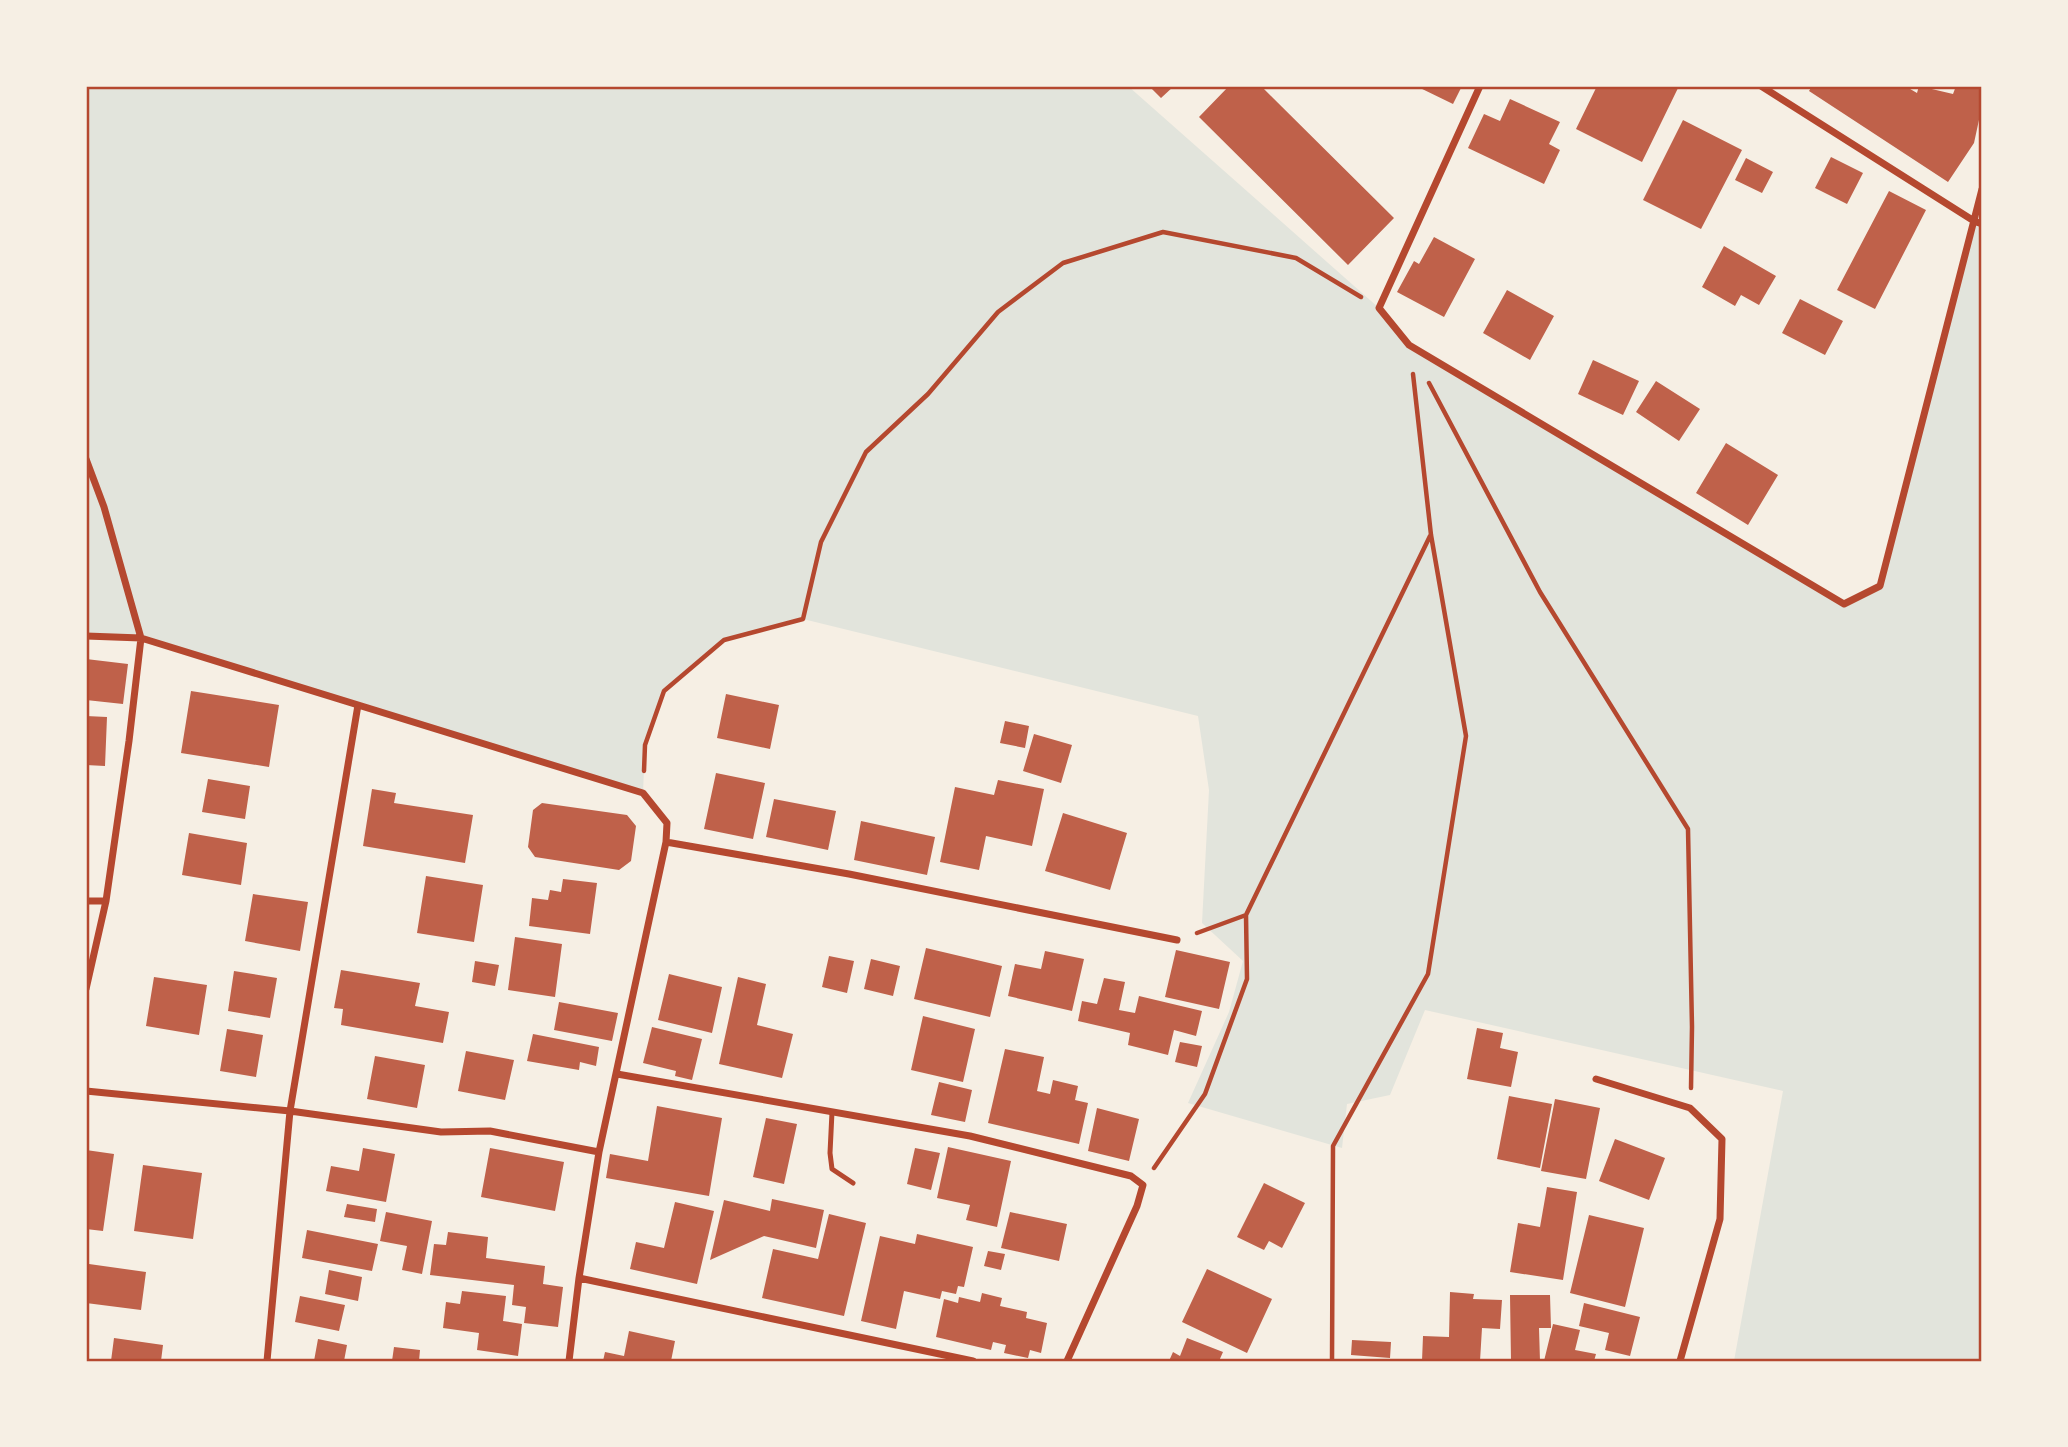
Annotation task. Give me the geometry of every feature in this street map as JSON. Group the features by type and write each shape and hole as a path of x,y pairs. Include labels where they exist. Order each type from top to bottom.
{"street":[{"path":"1480,86 1379,308 1409,345 1844,604 1880,586 1982,189"},
{"path":"1761,86 1982,224"},
{"path":"86,459 104,508 141,638 106,901 86,989"},
{"path":"86,636 141,638 643,793 667,823 666,842 599,1152 569,1361"},
{"path":"267,1361 290,1111 358,705"},
{"path":"666,842 849,874 1177,940"},
{"path":"86,901 106,901"},
{"path":"617,1074 970,1136 1131,1176 1143,1185 1137,1206 1067,1361"},
{"path":"1596,1079 1690,1108 1722,1139 1720,1219 1680,1361"},
{"path":"86,1091 290,1111 441,1132 490,1131 599,1152"},
{"path":"579,1278 973,1361"}],"lane":[{"path":"832,1112 832,1169 853,1183"}],"path":[{"path":"643,793 645,745 664,691 724,640 803,619 821,542 866,452 928,394 998,312 1063,263 1163,232 1296,258 1379,308"},
{"path":"1332,1361 1333,1146 1428,974 1466,736 1431,535 1409,345"},
{"path":"1429,382 1540,592 1688,829 1692,1027 1690,1108"},
{"path":"1143,1185 1205,1094 1247,979 1246,915 1431,535"},
{"path":"1177,940 1246,915"}],"shaded area":[{"path":"86,86 1128,86 1379,308 1409,345 1844,604 1880,586 1974,221 1982,224 1982,1361 1734,1361 1783,1091 1425,1010 1390,1095 1347,1104 1342,1148 1188,1103 1229,1012 1243,961 1202,923 1209,790 1198,716 803,619 724,640 664,691 645,745 643,793 141,638 86,636"}],"building":[{"path":"1149,86 1174,86 1161,98"},
{"path":"1229,86 1261,86 1394,218 1348,265 1199,117"},
{"path":"1416,86 1462,86 1453,104"},
{"path":"1597,86 1679,86 1642,162 1576,129"},
{"path":"1812,86 1905,86 1917,93 1919,86 1953,94 1956,86 1982,86 1982,106 1974,143 1948,182 1809,91"},
{"path":"1510,99 1560,122 1549,144 1560,150 1544,184 1468,148 1484,114 1500,121"},
{"path":"1683,120 1742,150 1701,229 1643,200"},
{"path":"1831,157 1863,173 1847,204 1815,188"},
{"path":"1746,158 1773,172 1762,193 1735,180"},
{"path":"1889,191 1926,210 1875,309 1837,290"},
{"path":"1434,237 1475,259 1444,317 1397,292 1414,261 1419,264"},
{"path":"1724,246 1776,276 1759,305 1741,295 1735,306 1702,287"},
{"path":"1507,290 1554,316 1530,360 1483,333"},
{"path":"1800,299 1843,321 1825,355 1782,333"},
{"path":"1593,360 1639,381 1623,415 1578,394"},
{"path":"1656,381 1700,409 1679,441 1636,412"},
{"path":"1726,443 1778,475 1748,525 1696,493"},
{"path":"86,659 128,664 123,704 86,700"},
{"path":"191,691 279,705 269,767 181,753"},
{"path":"726,694 779,705 770,749 717,738"},
{"path":"86,716 107,717 105,766 86,765"},
{"path":"1005,721 1029,726 1025,748 1000,743"},
{"path":"1034,734 1072,745 1061,783 1023,771"},
{"path":"716,773 765,783 753,839 704,829"},
{"path":"208,779 250,786 245,819 202,812"},
{"path":"998,780 1044,789 1032,846 986,836 979,870 940,862 955,787 994,795"},
{"path":"372,789 396,793 394,803 473,815 465,863 363,846"},
{"path":"774,799 836,811 828,850 766,837"},
{"path":"542,803 627,815 636,826 631,861 619,870 535,857 528,847 533,810"},
{"path":"1063,813 1127,833 1110,890 1045,871"},
{"path":"861,821 935,837 927,875 854,860"},
{"path":"189,833 247,843 241,885 182,875"},
{"path":"426,876 483,885 474,942 417,933"},
{"path":"563,879 597,883 590,934 529,926 532,898 548,900 550,890 561,892"},
{"path":"253,894 308,902 300,951 245,941"},
{"path":"515,937 562,944 555,997 508,990"},
{"path":"926,948 1002,966 990,1017 914,999"},
{"path":"1176,950 1230,962 1219,1009 1165,997"},
{"path":"1045,951 1084,959 1072,1011 1008,996 1015,964 1041,969"},
{"path":"829,956 854,961 847,993 822,987"},
{"path":"871,959 900,966 893,996 864,989"},
{"path":"475,961 499,965 495,986 472,982"},
{"path":"341,970 420,983 415,1006 449,1012 443,1043 341,1025 343,1009 334,1008"},
{"path":"234,971 277,978 270,1018 228,1011"},
{"path":"669,974 722,987 712,1033 658,1020"},
{"path":"154,977 207,985 199,1035 146,1026"},
{"path":"738,977 766,984 757,1025 793,1034 782,1078 719,1064"},
{"path":"1104,978 1125,982 1119,1010 1135,1013 1139,996 1202,1011 1196,1036 1174,1030 1168,1055 1128,1045 1130,1033 1078,1021 1082,1001 1097,1004"},
{"path":"559,1002 618,1013 612,1041 554,1030"},
{"path":"923,1016 975,1029 963,1082 911,1070"},
{"path":"652,1027 702,1039 692,1080 675,1076 676,1071 643,1063"},
{"path":"1477,1028 1503,1033 1500,1048 1518,1052 1511,1087 1467,1079"},
{"path":"227,1029 263,1035 256,1077 220,1071"},
{"path":"533,1034 599,1047 596,1066 580,1062 579,1070 527,1061"},
{"path":"1180,1042 1202,1046 1197,1067 1175,1062"},
{"path":"1005,1049 1044,1057 1037,1091 1050,1094 1053,1080 1078,1086 1075,1100 1088,1103 1079,1144 988,1123"},
{"path":"466,1051 514,1060 505,1100 458,1091"},
{"path":"375,1056 425,1065 417,1108 367,1099"},
{"path":"939,1082 972,1090 965,1122 931,1115"},
{"path":"1509,1096 1552,1104 1540,1168 1497,1159"},
{"path":"1555,1099 1600,1108 1586,1179 1541,1171"},
{"path":"657,1106 722,1118 709,1196 606,1178 610,1154 648,1161"},
{"path":"1097,1108 1139,1119 1129,1161 1088,1151"},
{"path":"766,1118 797,1124 784,1184 753,1177"},
{"path":"1615,1139 1665,1158 1649,1200 1599,1181"},
{"path":"948,1147 1011,1161 997,1227 966,1220 970,1205 937,1198"},
{"path":"363,1148 395,1154 386,1202 326,1191 331,1166 359,1171"},
{"path":"490,1148 564,1162 555,1211 481,1197"},
{"path":"915,1148 940,1153 931,1190 907,1184"},
{"path":"86,1150 114,1154 103,1231 86,1229"},
{"path":"143,1165 202,1173 193,1239 134,1231"},
{"path":"1264,1183 1305,1203 1282,1248 1269,1241 1264,1250 1237,1237"},
{"path":"1547,1187 1577,1192 1563,1280 1510,1272 1518,1223 1540,1227"},
{"path":"772,1199 824,1210 816,1248 764,1236 710,1260 724,1200 770,1211"},
{"path":"675,1202 714,1211 697,1284 630,1269 636,1242 664,1248"},
{"path":"347,1204 377,1209 375,1222 344,1217"},
{"path":"386,1212 432,1221 422,1274 402,1270 407,1246 380,1241"},
{"path":"1010,1212 1067,1224 1059,1261 1001,1248"},
{"path":"829,1214 866,1223 844,1316 762,1298 773,1249 818,1259"},
{"path":"1589,1215 1644,1228 1625,1307 1570,1293"},
{"path":"307,1230 378,1244 372,1271 302,1258"},
{"path":"448,1232 488,1237 486,1258 545,1266 543,1284 563,1287 558,1327 524,1323 526,1307 512,1305 514,1285 430,1275 434,1244 446,1245"},
{"path":"917,1234 973,1247 964,1287 958,1286 956,1294 942,1291 940,1299 904,1291 896,1329 861,1321 880,1236 915,1244"},
{"path":"988,1251 1005,1254 1001,1270 984,1266"},
{"path":"89,1264 146,1272 141,1310 86,1303"},
{"path":"1207,1269 1272,1299 1247,1353 1182,1322"},
{"path":"329,1270 362,1277 358,1301 325,1294"},
{"path":"462,1291 506,1296 503,1321 522,1324 518,1356 477,1350 479,1333 443,1328 446,1302 460,1304"},
{"path":"1450,1292 1474,1294 1473,1299 1502,1300 1500,1329 1482,1328 1480,1361 1422,1361 1423,1336 1449,1337"},
{"path":"982,1293 1002,1298 1000,1306 1027,1312 1026,1318 1047,1323 1041,1353 1030,1350 1028,1358 1004,1353 1006,1345 993,1342 991,1350 936,1337 944,1299 958,1303 959,1297 980,1302"},
{"path":"1510,1295 1550,1295 1551,1328 1539,1328 1540,1361 1511,1361"},
{"path":"300,1296 345,1305 339,1331 295,1322"},
{"path":"1584,1303 1640,1317 1630,1356 1605,1350 1609,1333 1579,1326"},
{"path":"1553,1324 1580,1330 1575,1350 1596,1354 1594,1361 1544,1361"},
{"path":"629,1331 675,1341 671,1361 603,1361 605,1352 624,1356"},
{"path":"114,1338 163,1345 161,1361 111,1361"},
{"path":"1187,1338 1223,1352 1219,1361 1169,1361 1173,1352 1180,1356"},
{"path":"318,1339 347,1345 344,1361 314,1361"},
{"path":"1352,1340 1391,1342 1390,1358 1351,1355"},
{"path":"394,1347 420,1350 419,1361 392,1361"}]}
